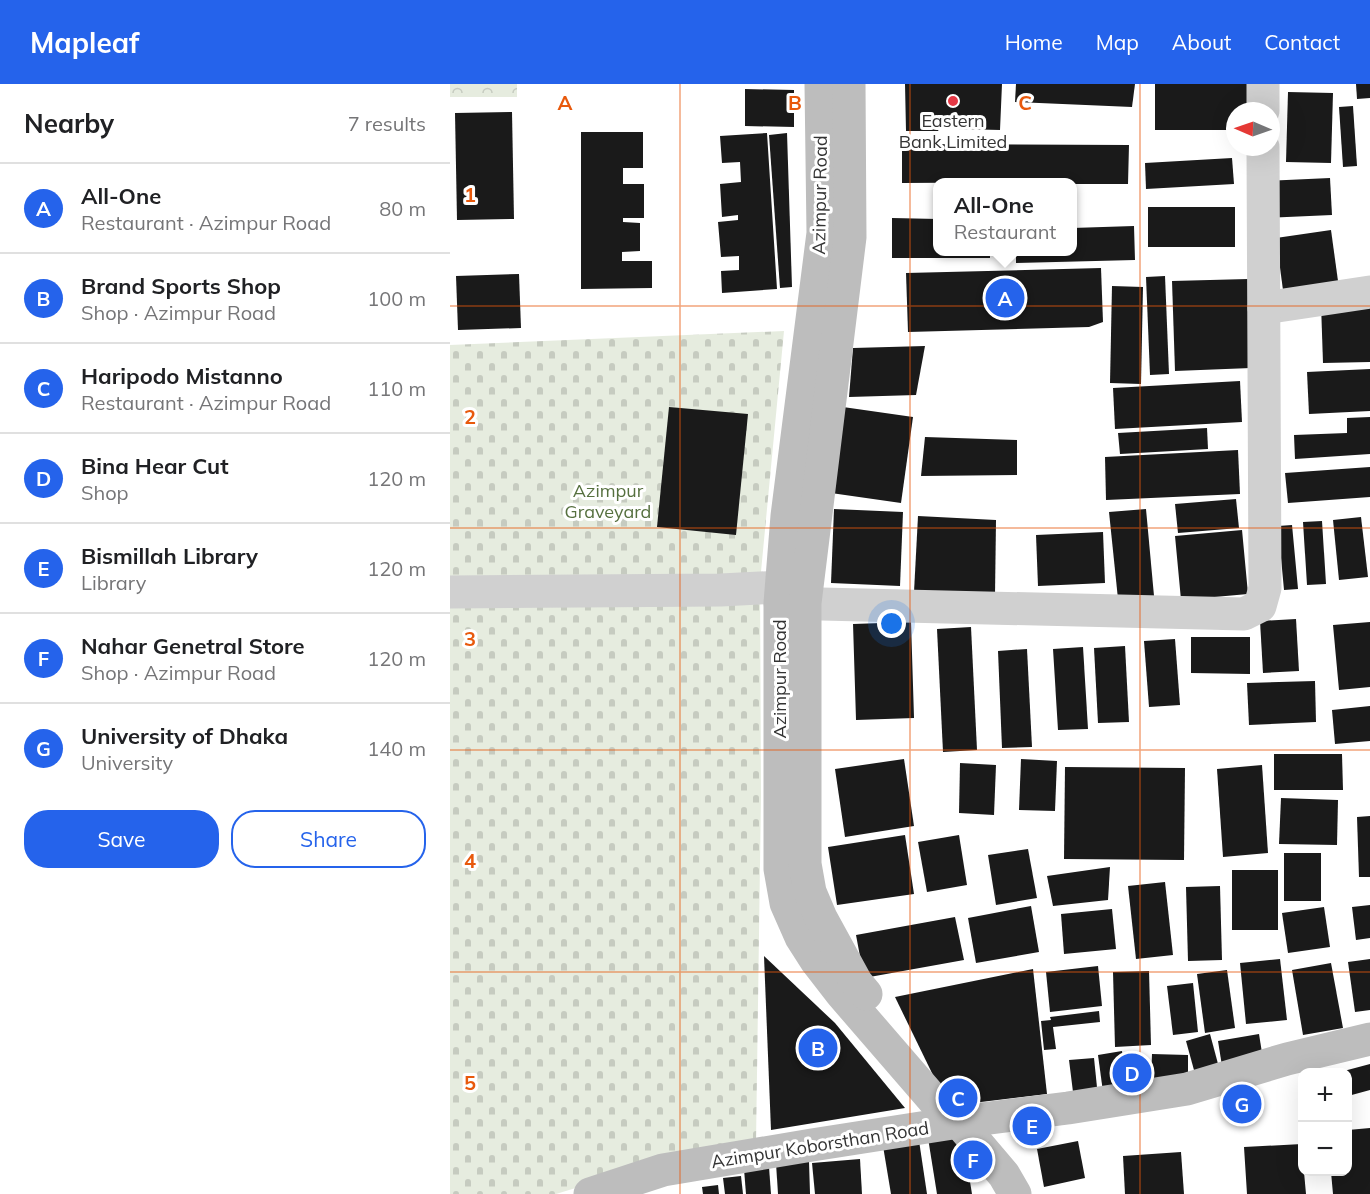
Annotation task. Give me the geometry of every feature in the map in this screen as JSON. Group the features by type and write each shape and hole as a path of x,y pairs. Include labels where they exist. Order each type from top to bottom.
{"main road":[{"name":"Azimpur Road","path":"820,84 823,233 787,516 789,598 780,869 786,903 801,937 817,962 842,993 937,1104 969,1121 1016,1165 1034,1194"},
{"name":"Azimpur Road","path":"789,598 850,237 849,84"},
{"name":"Azimpur Koborsthan Road","path":"590,1194 663,1170 812,1145 1186,1089 1287,1059 1370,1039"},
{"name":"Azimpur Road","path":"969,1121 1015,1194"}],"street":[{"path":"1263,84 1263,102"},
{"path":"450,592 721,590 789,598 1244,614 1260,606 1264,588 1263,156"},
{"path":"1264,308 1370,292"}],"green space":[{"path":"450,84 517,84 517,97 450,97"},
{"name":"Azimpur Graveyard","path":"784,331 760,582 761,796 756,1143 644,1167 556,1194 450,1194 450,345"}],"building":[{"name":"Eastern Bank Limited","path":"905,84 1002,84 1000,130 958,129 957,118 944,120 938,131 906,131"},
{"path":"1016,84 1135,84 1132,107 1015,102"},
{"path":"1155,84 1248,84 1248,102 1226,102 1226,130 1155,130"},
{"path":"1356,84 1370,84 1370,98 1357,99"},
{"path":"745,89 794,90 794,127 745,126"},
{"path":"1288,92 1333,93 1331,163 1286,162"},
{"path":"1353,106 1357,166 1343,167 1339,107"},
{"path":"512,112 514,219 457,220 455,113"},
{"path":"581,132 643,132 643,168 623,168 623,184 644,184 644,218 623,218 623,222 640,223 640,251 622,252 622,261 652,261 652,288 581,289"},
{"path":"767,133 777,289 722,293 721,271 739,270 739,256 721,257 718,222 738,220 738,215 722,217 720,184 741,182 740,162 722,163 720,136"},
{"path":"787,133 792,287 780,288 769,135"},
{"path":"902,144 1129,145 1128,184 1077,184 1077,178 933,178 933,183 902,183"},
{"path":"1232,158 1234,184 1146,189 1145,163"},
{"path":"1330,178 1332,215 1265,218 1264,181"},
{"path":"1148,207 1235,207 1235,247 1148,247"},
{"path":"892,218 933,219 933,256 990,256 990,258 892,258"},
{"path":"1134,226 1135,260 1016,263 1016,256 1077,256 1077,228"},
{"path":"1331,230 1338,281 1283,290 1276,238"},
{"path":"1101,268 1103,322 1089,327 908,332 906,273"},
{"path":"519,274 521,328 458,330 456,276"},
{"path":"1165,276 1169,374 1150,375 1146,277"},
{"path":"1248,279 1251,368 1175,371 1172,281"},
{"path":"1112,286 1143,287 1141,384 1110,383"},
{"path":"1370,303 1370,362 1323,363 1321,304"},
{"path":"925,346 916,395 849,397 853,348"},
{"path":"1370,369 1370,411 1309,414 1307,372"},
{"path":"1240,381 1242,422 1115,429 1113,388"},
{"path":"669,407 748,414 736,535 657,527"},
{"path":"843,407 913,417 901,503 831,493"},
{"path":"1370,417 1370,454 1295,459 1294,435 1347,433 1347,418"},
{"path":"1207,428 1208,449 1120,454 1118,433"},
{"path":"925,437 1017,440 1017,475 921,476"},
{"path":"1238,450 1240,494 1106,500 1105,457"},
{"path":"1370,467 1370,497 1288,503 1285,473"},
{"path":"1236,499 1239,528 1178,533 1175,504"},
{"path":"834,509 903,512 900,586 831,583"},
{"path":"1146,509 1154,596 1118,599 1109,512"},
{"path":"918,516 996,520 995,595 914,592"},
{"path":"1361,517 1368,577 1339,580 1333,520"},
{"path":"1322,521 1326,584 1307,585 1303,522"},
{"path":"1292,525 1298,589 1284,590 1278,526"},
{"path":"1242,530 1248,594 1181,600 1175,536"},
{"path":"1103,532 1105,583 1038,586 1036,535"},
{"path":"1296,619 1299,671 1263,673 1260,621"},
{"path":"911,622 914,718 856,720 853,624"},
{"path":"1370,622 1370,687 1339,690 1333,625"},
{"path":"971,627 977,750 943,752 937,629"},
{"path":"1191,637 1250,637 1250,674 1191,673"},
{"path":"1175,639 1180,705 1149,707 1144,641"},
{"path":"1125,646 1129,722 1098,723 1094,648"},
{"path":"1083,647 1088,729 1058,730 1053,649"},
{"path":"1027,649 1032,747 1002,748 998,651"},
{"path":"1315,681 1316,722 1249,725 1247,683"},
{"path":"1370,706 1370,741 1335,744 1332,710"},
{"path":"1274,754 1342,754 1343,790 1274,790"},
{"path":"904,759 914,826 845,837 835,769"},
{"path":"1021,759 1057,761 1055,811 1019,810"},
{"path":"960,763 996,765 994,815 959,813"},
{"path":"1262,765 1268,853 1223,857 1217,769"},
{"path":"1065,767 1185,768 1184,860 1064,859"},
{"path":"1281,798 1338,800 1337,845 1279,844"},
{"path":"1370,816 1370,877 1359,877 1357,817"},
{"path":"905,835 914,894 837,905 828,847"},
{"path":"959,835 967,885 927,892 918,842"},
{"path":"1028,849 1037,898 996,905 988,855"},
{"path":"1284,853 1321,853 1321,901 1284,901"},
{"path":"1110,867 1108,900 1053,906 1047,876"},
{"path":"1232,870 1278,870 1278,930 1232,930"},
{"path":"1165,882 1173,955 1136,959 1128,886"},
{"path":"1220,886 1222,960 1188,961 1186,887"},
{"path":"1370,905 1370,938 1356,940 1352,907"},
{"path":"1031,906 1039,952 976,963 968,918"},
{"path":"1324,907 1330,947 1288,953 1282,913"},
{"path":"1112,909 1116,949 1064,954 1061,914"},
{"path":"955,917 964,960 864,978 856,935"},
{"path":"764,956 835,1023 905,1108 771,1130"},
{"path":"1280,959 1287,1020 1246,1024 1240,963"},
{"path":"1370,959 1370,1010 1355,1012 1348,962"},
{"path":"1331,963 1343,1028 1303,1035 1292,970"},
{"path":"1098,966 1102,1006 1050,1012 1046,972"},
{"path":"1033,969 1047,1094 948,1106 895,997"},
{"path":"1227,970 1235,1028 1205,1033 1197,974"},
{"path":"1149,971 1151,1045 1115,1047 1113,972"},
{"path":"1193,983 1198,1032 1173,1035 1167,986"},
{"path":"1099,1011 1100,1022 1053,1027 1056,1049 1044,1050 1041,1021 1051,1020 1050,1017"},
{"path":"1210,1034 1221,1075 1197,1081 1186,1041"},
{"path":"1259,1034 1263,1059 1222,1066 1218,1041"},
{"path":"1122,1051 1127,1089 1103,1092 1098,1055"},
{"path":"1152,1054 1188,1055 1188,1085 1151,1085"},
{"path":"1094,1058 1098,1097 1074,1100 1069,1060"},
{"path":"1370,1064 1370,1090 1352,1095 1352,1069"},
{"path":"1370,1128 1370,1194 1333,1194 1331,1176 1352,1176 1352,1130"},
{"path":"962,1132 972,1194 937,1194 928,1138"},
{"path":"918,1134 927,1194 891,1194 882,1140"},
{"path":"1078,1141 1085,1178 1044,1187 1037,1149"},
{"path":"1298,1144 1298,1176 1304,1176 1306,1194 1247,1194 1244,1147"},
{"path":"1181,1152 1184,1194 1125,1194 1123,1156"},
{"path":"860,1159 862,1194 815,1194 812,1163"},
{"path":"809,1161 810,1194 778,1194 776,1163"},
{"path":"769,1167 771,1194 746,1194 744,1169"},
{"path":"741,1176 743,1194 725,1194 723,1178"},
{"path":"718,1185 719,1194 703,1194 702,1187"}],"place":[{"name":"Eastern Bank Limited","path":"953,101"},
{"name":"All-One","path":"1005,298"},
{"name":"Brand Sports Shop","path":"818,1048"},
{"name":"Bina Hear Cut","path":"1132,1073"},
{"name":"Haripodo Mistanno","path":"958,1098"},
{"name":"University of Dhaka","path":"1242,1104"},
{"name":"Bismillah Library","path":"1032,1126"},
{"name":"Nahar Genetral Store","path":"973,1160"}]}
